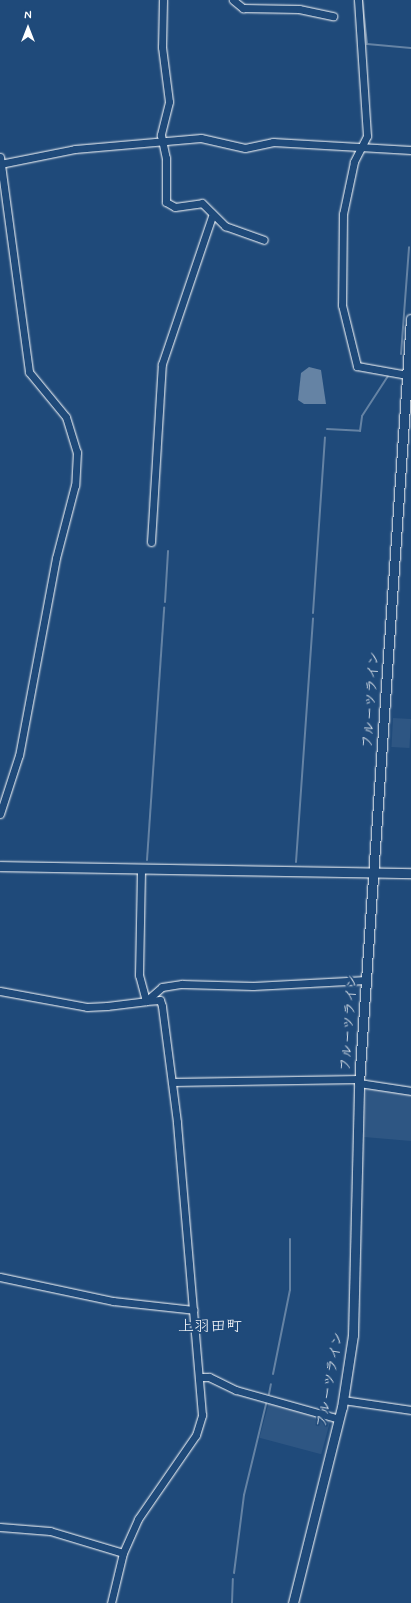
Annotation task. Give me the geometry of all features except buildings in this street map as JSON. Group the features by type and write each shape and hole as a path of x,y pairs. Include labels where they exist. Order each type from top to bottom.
{"street":[{"path":"163,0 162,47 169,102 162,142 166,158 167,204 175,207 202,203 212,216 239,234 264,240"},
{"path":"233,0 243,8 299,9 333,16"},
{"path":"358,0 367,132 353,167 343,214 342,292 347,330 357,366 408,375"},
{"path":"0,814 19,755 56,558 75,485 77,452 66,417 29,372 0,162 75,149 206,138 245,148 273,142 411,150"},
{"path":"151,542 162,364 212,216"},
{"name":"フルーツライン","path":"293,1603 339,1419 354,1318 359,1081 411,319"},
{"path":"0,866 411,873"},
{"path":"141,868 139,975 146,1001"},
{"path":"146,1001 162,987 182,984 253,986 366,980"},
{"path":"0,991 87,1007 160,1000 172,1082 194,1310 202,1415 199,1428 138,1519 123,1553 112,1603"},
{"path":"172,1082 359,1081 411,1091"},
{"path":"0,1277 113,1301 194,1310"},
{"path":"199,1377 209,1377 236,1390 339,1419"},
{"path":"343,1400 411,1410"},
{"path":"0,1527 50,1531 123,1553"}],"shaded area":[{"path":"309,367 321,370 326,404 304,404 298,400 301,373"},
{"path":"393,718 411,719 409,748 391,747"},
{"path":"366,1086 411,1094 411,1141 364,1137"},
{"path":"269,1402 331,1419 321,1454 259,1438"}],"waterway":[{"path":"362,0 367,44 411,48"},
{"path":"401,354 409,247"},
{"path":"327,429 360,431 362,416 388,376"},
{"path":"313,613 325,437"},
{"path":"165,602 168,551"},
{"path":"147,860 164,608"},
{"path":"296,862 313,619"},
{"path":"273,1374 290,1290 290,1239"},
{"path":"269,1394 271,1384"},
{"path":"234,1573 244,1495 266,1404"},
{"path":"232,1603 233,1579"}],"district":[{"name":"上羽田町","path":"210,1327"}]}
